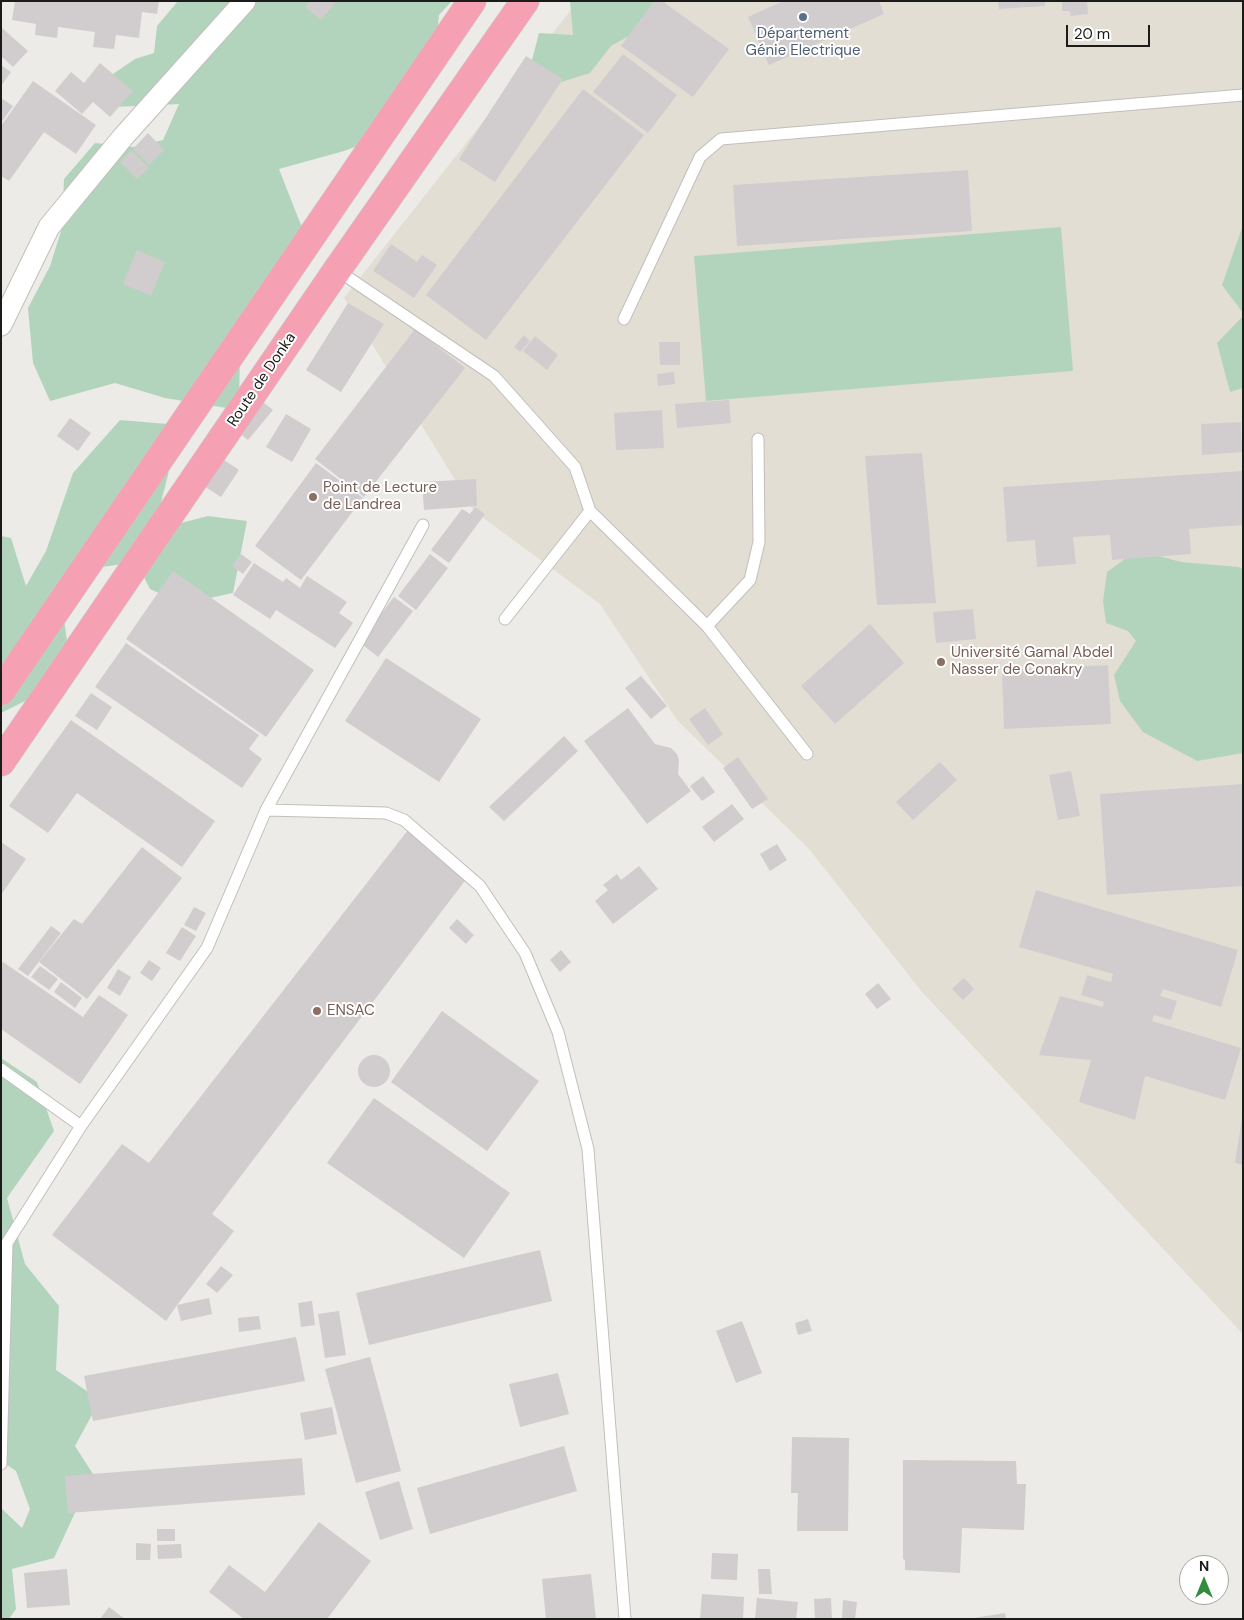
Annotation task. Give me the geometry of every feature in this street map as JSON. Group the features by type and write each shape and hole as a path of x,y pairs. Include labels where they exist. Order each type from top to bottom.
{"main road":[{"path":"1,691 472,1"},
{"name":"Route de Donka","path":"1,762 337,270 525,1"}],"street":[{"path":"1,325 49,228 123,137 245,1"}],"lane":[{"path":"624,319 700,157 721,139 1243,95"},
{"path":"337,270 494,376 575,467 590,510 707,626 807,754"},
{"path":"707,626 750,580 759,542 758,439"},
{"path":"505,619 590,510"},
{"path":"1,1464 6,1243 81,1126 207,948 266,810 423,525"},
{"path":"266,810 386,812 404,820 480,886 526,953 558,1032 588,1149 625,1619"},
{"path":"1,1069 81,1126"}],"shaded area":[{"name":"Université Gamal Abdel Nasser de Conakry","path":"578,1 1243,1 1243,1334 922,992 809,849 677,720 600,604 474,511 344,298"}],"green space":[{"path":"178,1 452,1 439,15 432,76 401,130 344,151 279,169 310,248 240,345 239,410 165,398 115,383 50,401 33,363 28,308 50,266 62,228 64,179 95,143 133,147 163,140 179,104 113,107 107,78 135,59 154,53 157,26"},
{"path":"570,1 666,1 645,27 611,46 590,73 539,89 526,83 539,33 573,35"},
{"path":"1243,225 1243,313 1222,285"},
{"path":"1061,227 1073,371 706,401 694,256"},
{"path":"1243,316 1243,388 1230,392 1217,343"},
{"path":"120,420 168,424 170,467 154,530 208,516 247,521 233,593 182,604 150,589 136,562 68,572 62,606 69,654 47,690 1,713 1,536 11,538 26,586 46,551 73,473"},
{"path":"1137,550 1181,562 1243,569 1243,753 1197,761 1143,732 1120,701 1114,675 1136,641 1128,631 1106,623 1103,601 1107,572"},
{"path":"1,1058 37,1082 54,1131 7,1198 25,1264 59,1306 56,1370 100,1400 75,1446 93,1474 54,1558 12,1569 16,1609 9,1619 1,1619 1,1508 22,1528 30,1509 16,1471 1,1461"}],"building":[{"path":"15,1 159,1 157,14 142,12 139,38 116,35 114,49 93,47 95,32 58,27 57,38 35,35 36,24 12,20"},
{"path":"310,1 337,1 321,20 305,7"},
{"path":"654,1 662,1 729,49 693,97 621,46"},
{"path":"783,1 879,1 884,14 769,65 748,17"},
{"path":"998,1 1045,1 1045,6 999,9"},
{"path":"1062,1 1087,1 1088,14 1071,16 1070,11 1062,11"},
{"path":"1,27 28,51 13,67 1,56"},
{"path":"623,54 677,95 648,133 593,92"},
{"path":"526,56 563,79 495,182 459,159"},
{"path":"100,63 133,91 110,117 93,102 82,114 55,91 71,72 84,83"},
{"path":"1,65 11,72 1,86"},
{"path":"33,81 96,125 76,154 44,132 9,181 1,176 1,126"},
{"path":"583,89 644,135 486,340 426,295"},
{"path":"1,98 13,106 1,123"},
{"path":"148,133 164,150 149,165 133,149"},
{"path":"131,150 149,168 137,179 120,162"},
{"path":"968,170 972,231 737,246 733,185"},
{"path":"391,244 417,262 422,255 437,265 414,298 373,271"},
{"path":"137,250 165,262 151,296 123,284"},
{"path":"348,303 384,324 341,392 306,370"},
{"path":"415,329 465,368 364,497 315,459"},
{"path":"524,335 530,341 520,352 514,347"},
{"path":"535,336 558,355 547,370 523,351"},
{"path":"659,342 680,342 680,365 660,365"},
{"path":"674,372 675,384 658,386 657,374"},
{"path":"253,394 273,410 248,440 228,424"},
{"path":"729,400 731,423 677,428 675,404"},
{"path":"662,410 664,448 616,450 614,413"},
{"path":"286,414 311,429 292,462 266,447"},
{"path":"70,418 91,433 78,451 57,436"},
{"path":"1241,422 1242,452 1202,455 1201,424"},
{"path":"212,452 239,470 221,497 193,479"},
{"path":"922,453 936,603 877,605 865,456"},
{"path":"316,463 363,498 301,580 255,546"},
{"path":"1243,471 1243,525 1189,529 1191,554 1112,560 1110,535 1073,537 1076,564 1037,567 1035,540 1007,542 1003,487"},
{"path":"476,479 477,506 424,510 422,482"},
{"path":"475,507 485,514 449,563 431,550 462,509 470,514"},
{"path":"241,554 252,562 243,574 232,566"},
{"path":"430,554 448,568 416,610 398,596"},
{"path":"254,563 283,582 286,578 300,588 307,576 347,602 339,613 353,623 335,648 276,610 270,619 233,595"},
{"path":"173,571 314,670 266,737 126,639"},
{"path":"394,597 413,611 378,657 359,642"},
{"path":"973,609 976,639 936,643 933,612"},
{"path":"870,624 904,663 835,724 801,686"},
{"path":"126,643 259,735 249,749 262,759 242,788 95,687"},
{"path":"386,658 481,719 439,782 345,721"},
{"path":"1108,665 1111,724 1004,729 1002,670"},
{"path":"641,676 667,706 651,719 625,688"},
{"path":"91,693 112,707 97,730 75,716"},
{"path":"628,708 655,744 671,748 677,754 679,760 678,774 691,791 647,824 584,741"},
{"path":"705,708 723,734 708,745 689,719"},
{"path":"71,720 215,821 182,867 77,793 48,833 9,806"},
{"path":"564,736 578,751 504,821 489,807"},
{"path":"738,757 768,799 752,809 723,768"},
{"path":"940,762 957,780 913,820 896,802"},
{"path":"1071,771 1080,816 1058,820 1049,775"},
{"path":"703,776 715,792 702,801 690,786"},
{"path":"1243,784 1243,886 1107,895 1100,794"},
{"path":"732,804 744,819 714,842 702,827"},
{"name":"ENSAC","path":"408,830 467,878 212,1214 234,1231 166,1321 52,1235 122,1144 149,1163"},
{"path":"1,842 26,859 1,895"},
{"path":"777,844 787,860 770,871 760,854"},
{"path":"142,847 182,878 87,999 39,962 74,919 82,924"},
{"path":"639,866 658,889 613,924 595,901 608,890 603,885 617,874 621,880"},
{"path":"1036,890 1238,950 1221,1007 1163,989 1160,996 1177,1001 1171,1020 1154,1015 1152,1021 1241,1048 1225,1100 1145,1076 1135,1120 1079,1102 1091,1060 1039,1055 1060,996 1103,1007 1104,1002 1081,995 1087,975 1111,982 1113,974 1019,947"},
{"path":"194,907 206,913 196,931 184,925"},
{"path":"457,919 474,935 466,944 449,928"},
{"path":"51,926 61,933 28,976 18,969"},
{"path":"182,927 196,936 180,961 166,953"},
{"path":"561,950 571,962 560,972 550,960"},
{"path":"149,960 161,968 152,981 140,973"},
{"path":"3,962 83,1017 99,995 128,1015 80,1084 1,1029 1,965"},
{"path":"40,966 58,979 49,990 31,977"},
{"path":"118,969 131,977 120,996 107,988"},
{"path":"964,978 974,989 963,1000 952,989"},
{"path":"61,982 82,998 75,1008 54,992"},
{"path":"878,983 891,999 877,1009 865,994"},
{"path":"442,1011 539,1081 487,1151 391,1082"},
{"path":"374,1055 380,1056 385,1060 389,1065 389,1077 385,1082 380,1086 374,1087 368,1086 363,1082 359,1077 358,1071 359,1065 363,1060 368,1056"},
{"path":"374,1098 510,1193 464,1258 327,1163"},
{"path":"1243,1119 1243,1165 1235,1163"},
{"path":"540,1250 552,1301 369,1345 356,1293"},
{"path":"221,1266 233,1275 217,1293 206,1284"},
{"path":"209,1298 212,1314 181,1321 177,1305"},
{"path":"312,1301 315,1325 301,1327 298,1303"},
{"path":"339,1311 346,1355 325,1358 318,1314"},
{"path":"259,1316 261,1329 239,1332 238,1318"},
{"path":"808,1319 812,1331 798,1335 795,1323"},
{"path":"742,1321 762,1373 736,1383 716,1331"},
{"path":"296,1337 305,1381 93,1421 84,1376"},
{"path":"370,1357 401,1471 356,1483 325,1369"},
{"path":"558,1373 569,1414 520,1427 509,1384"},
{"path":"332,1407 337,1434 305,1440 300,1413"},
{"path":"792,1437 849,1438 848,1531 797,1531 798,1493 791,1493"},
{"path":"564,1446 577,1491 430,1534 417,1488"},
{"path":"302,1458 305,1495 68,1513 65,1476"},
{"path":"903,1460 1016,1461 1017,1484 1026,1484 1024,1530 962,1528 960,1573 905,1570 905,1560 903,1559"},
{"path":"399,1481 413,1529 380,1540 365,1492"},
{"path":"319,1522 371,1561 327,1619 244,1619 209,1592 229,1565 265,1592"},
{"path":"157,1529 175,1529 175,1541 157,1541"},
{"path":"136,1543 151,1544 150,1560 136,1560"},
{"path":"181,1544 182,1558 158,1559 157,1545"},
{"path":"712,1553 738,1554 737,1580 711,1579"},
{"path":"67,1569 70,1605 27,1608 24,1573"},
{"path":"758,1569 770,1569 772,1594 759,1594"},
{"path":"591,1574 596,1619 546,1619 542,1579"},
{"path":"702,1594 744,1597 743,1619 700,1619"},
{"path":"757,1598 798,1602 796,1619 755,1619"},
{"path":"831,1598 832,1619 815,1619 814,1599"},
{"path":"843,1600 857,1602 855,1619 842,1619"},
{"path":"109,1607 125,1619 100,1619"},
{"path":"1005,1613 1006,1619 974,1619 974,1618"}],"place":[{"name":"Département Génie Electrique","path":"803,17"},
{"name":"Point de Lecture de Landrea","path":"313,497"},
{"name":"Université Gamal Abdel Nasser de Conakry","path":"941,662"},
{"name":"ENSAC","path":"317,1011"}]}
